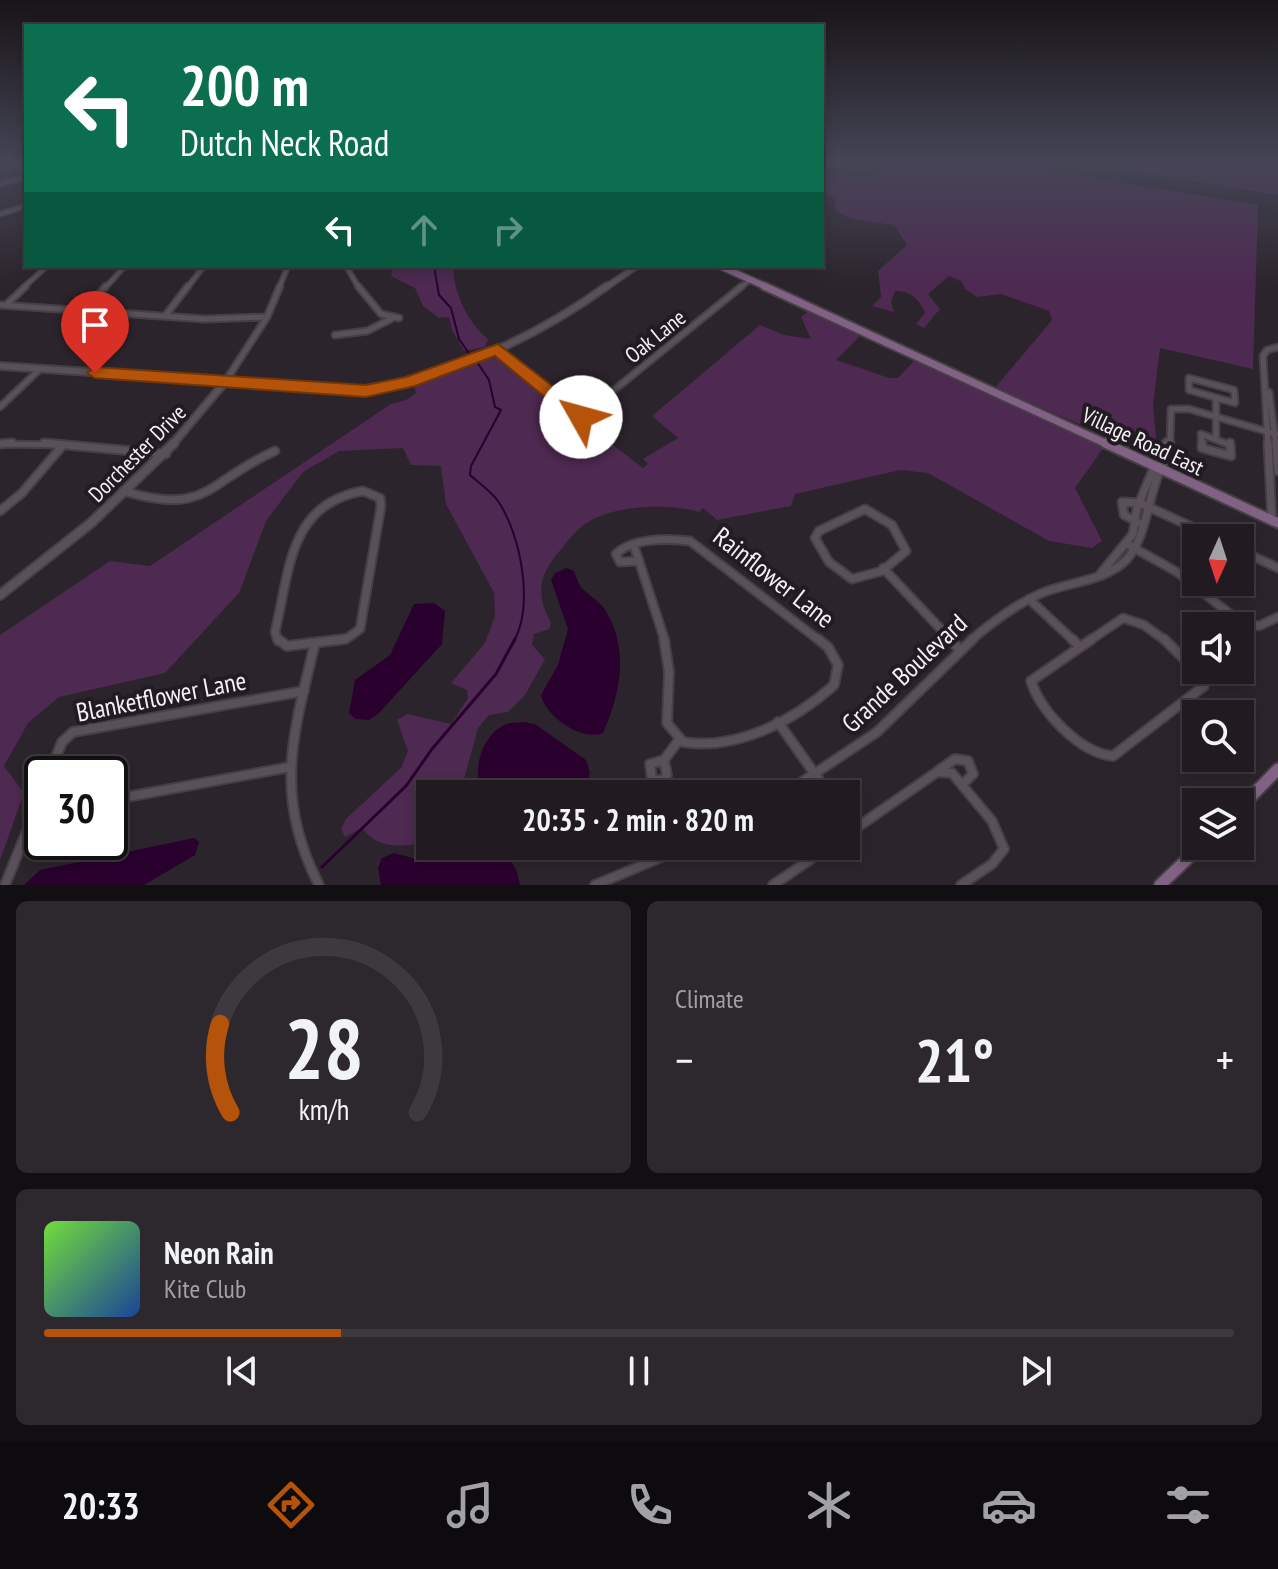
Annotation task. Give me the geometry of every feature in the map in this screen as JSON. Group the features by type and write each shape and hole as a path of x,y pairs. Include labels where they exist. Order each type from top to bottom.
{"main road":[{"name":"Village Road East","path":"724,268 1275,519"},
{"path":"1254,794 1278,769"},
{"path":"1160,885 1186,860"}],"street":[{"path":"0,214 24,207"},
{"path":"3,305 45,268"},
{"path":"84,311 123,268"},
{"path":"165,316 202,268"},
{"name":"Dorchester Drive","path":"0,595 127,492 166,454 225,382 267,317 287,268"},
{"path":"347,268 375,309 391,319"},
{"path":"0,366 338,391 376,390 419,379 546,328 634,268"},
{"name":"Oak Lane","path":"498,349 581,417 750,280"},
{"path":"3,305 165,316 267,317"},
{"path":"335,335 367,331 399,318"},
{"path":"1278,347 1267,350 1263,356 1278,471"},
{"path":"0,407 40,369"},
{"path":"1189,378 1234,390 1235,403 1216,398 1189,390 1189,378"},
{"path":"1216,398 1216,438"},
{"name":"Grande Boulevard","path":"807,780 871,738 959,649 1029,599 1123,563 1136,549 1144,504 1163,474 1160,465 1169,458 1167,441 1171,409 1183,407 1215,416"},
{"path":"1215,416 1272,433"},
{"path":"1272,433 1275,519"},
{"path":"1201,434 1216,438 1230,443 1231,456 1202,448 1201,434"},
{"path":"0,444 63,445 166,454"},
{"path":"0,511 22,493 63,445"},
{"path":"127,492 158,503 189,502 206,495 252,462 275,451"},
{"path":"374,492 380,498 381,506 360,629 350,638 315,643 287,646 275,639 299,533 307,518 325,501 349,493 374,492"},
{"path":"1139,523 1124,515 1120,504 1128,499 1186,524"},
{"path":"862,510 875,511 902,538 906,547 902,558 883,568 862,579 847,577 817,545 817,534 862,510"},
{"name":"Grande Boulevard","path":"1101,573 1127,544 1139,523"},
{"name":"Rainflower Lane","path":"634,546 676,538 697,544 833,653 839,672 834,685 778,722 727,741 692,744 679,740"},
{"path":"1127,544 1177,572 1239,621 1259,626 1278,617"},
{"path":"639,561 624,563 616,557 620,549 634,546 639,561 669,660 668,725 679,740 664,760"},
{"path":"1254,557 1278,568"},
{"path":"883,568 959,649"},
{"path":"1029,599 1079,646"},
{"path":"1123,618 1132,618 1147,625 1197,672 1204,686 1113,756 1102,757 1076,738 1036,697 1031,685 1035,675 1079,646 1123,618"},
{"path":"315,643 290,767 289,811 304,860 319,885"},
{"name":"Blanketflower Lane","path":"56,756 62,742 73,732 304,691"},
{"path":"778,722 819,780"},
{"path":"860,826 955,759 964,759 971,765 973,774 963,784"},
{"path":"128,797 290,767"},
{"path":"937,772 952,773 963,784 1000,831 1004,843 1001,854 961,885"},
{"path":"5,885 24,844"},
{"path":"595,885 655,860"},
{"path":"773,885 810,860"}],"shaded area":[{"path":"835,203 1258,205 1253,369 1160,348 1153,405 1156,437 1146,452 995,388 1052,320 1049,311 1001,294 977,297 965,289 961,281 949,276 928,294 940,309 924,328 916,324 925,313 910,294 895,291 891,302 894,312 872,306 881,297 878,271 907,245 894,225 851,219 835,210"},
{"path":"393,268 453,269 456,289 464,308 474,325 488,339 485,347 464,351 452,330 449,317 439,318 423,306 415,288 391,276"},
{"path":"810,310 862,334 836,360 889,378 898,378 915,360 1104,447 1075,488 1102,541 1092,548 1049,541 928,473 900,470 795,494 791,506 717,520 703,508 699,512 673,507 643,507 601,516 575,532 545,574 542,601 551,623 549,629 534,634 532,645 545,659 525,695 508,712 489,715 478,728 464,780 416,780 416,844 384,844 362,828 345,837 341,829 346,819 401,768 408,751 397,720 408,714 451,724 468,698 467,690 451,683 485,643 495,616 494,593 446,504 441,466 411,465 403,448 339,451 303,472 266,521 239,593 165,673 59,697 28,723 4,766 24,793 0,860 0,635 110,561 150,566 391,404 406,400 416,393 414,385 490,357 500,358 643,468 648,464 643,459 678,438 652,416 760,325 784,335 811,339 801,317"},
{"path":"566,568 573,570 581,587 604,608 612,623 620,654 614,702 603,733 594,735 575,730 557,719 541,695 558,665 568,629 551,580 555,573"},
{"path":"434,603 445,611 442,644 379,713 369,720 355,719 349,713 355,680 390,655 414,604"},
{"path":"511,723 535,724 586,760 590,773 588,780 479,780 480,756 489,737"},
{"path":"194,838 199,842 195,855 144,885 24,885 40,870 88,860 128,860 128,852"},
{"path":"394,853 416,860 510,860 520,885 381,885 378,868 382,858"}],"waterway":[{"path":"434,268 439,295 451,308 459,339 470,355"},
{"path":"477,362 489,380 495,407 501,410 471,466 470,475 498,501 513,532 524,590 520,626 514,640"},
{"path":"322,867 406,786 432,749 496,674 514,640"}],"route":[{"path":"95,373 366,391 409,382 498,349 581,417"}]}
